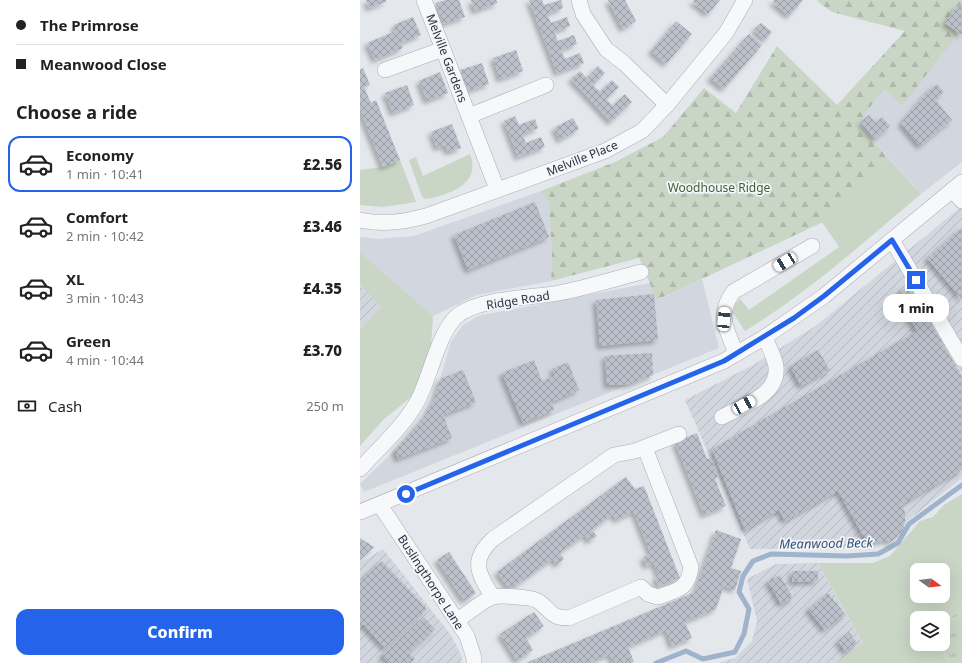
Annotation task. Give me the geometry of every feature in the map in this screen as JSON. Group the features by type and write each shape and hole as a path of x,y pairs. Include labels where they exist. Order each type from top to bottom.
{"street":[{"name":"Melville Gardens","path":"424,0 497,189"},
{"path":"579,0 583,14 606,49 625,64 667,105"},
{"name":"Melville Place","path":"360,220 378,224 405,222 426,216 605,151 642,131 667,105 726,33 745,0"},
{"path":"386,70 443,49"},
{"name":"Melville Gardens","path":"469,116 546,85"},
{"path":"360,512 717,364 765,337 824,296 957,186 962,201"},
{"path":"892,240 962,359"},
{"path":"736,354 724,319 725,305 733,292 812,246"},
{"name":"Ridge Road","path":"360,469 397,429 416,403 427,381 445,332 457,316 477,306 506,300 559,293 641,272"},
{"path":"722,417 766,393 775,379 776,366 765,337"},
{"path":"493,597 478,569 478,558 482,549 493,539 614,455 635,452 679,434"},
{"path":"457,621 493,597 528,597 537,600 551,614 559,618 569,618 642,587 648,594 658,597 683,588 690,578 691,567 645,448"},
{"name":"Buslingthorpe Lane","path":"380,505 467,636 474,658 474,663"}],"shaded area":[{"path":"957,5 962,8 962,162 921,194 858,123 884,89 902,105 959,33 945,23"},
{"path":"541,191 549,204 552,258 551,281 477,295 433,316 360,252 360,237 377,239 414,236"},
{"path":"962,206 962,478 906,522 897,537 889,543 888,540 842,549 750,549 685,400 753,365 817,325"},
{"path":"702,279 719,348 364,492 360,484 395,450 426,414 435,396 451,342 462,326 478,316 650,283 658,300"},
{"path":"360,285 381,307 360,329"},
{"path":"383,549 451,635 462,657 461,663 360,663 360,563"},
{"path":"818,563 863,644 837,663 718,663 735,658 752,641 757,621 747,579 776,564"}],"green space":[{"name":"Woodhouse Ridge","path":"962,0 962,8 957,5 945,23 959,33 902,106 884,89 858,123 890,160 825,221 657,300 639,258 551,281 552,258 549,204 541,191 615,162 663,137 704,88 736,113 777,46 837,105 905,31 832,12 817,1"},
{"path":"470,154 472,164 471,173 461,186 453,191 435,197 426,199 422,197 409,160 416,157 423,176"},
{"path":"400,160 416,202 383,207 360,205 360,170 383,167"},
{"path":"890,160 921,194 814,283 769,316 745,331 733,313 735,304 740,299 749,310 839,247 822,222"},
{"path":"360,252 433,316 431,345 421,381 410,398 383,420 360,446 360,329 381,307 360,285"},
{"path":"962,494 962,607 950,618 950,611 910,611 910,651 943,651 948,663 837,663 863,643 818,563 873,563 890,556 920,521 933,517 944,505"},
{"path":"962,607 962,663 948,663 943,651 950,651 950,618"}],"building":[{"path":"366,0 386,0 386,2 369,8"},
{"path":"446,0 459,0 465,17 443,24 436,3"},
{"path":"471,0 496,0 498,3 475,11"},
{"path":"529,0 542,0 544,5 561,0 563,8 547,14 551,23 567,17 570,26 554,32 558,41 574,35 577,44 561,50 565,59 580,53 584,63 557,73"},
{"path":"608,0 625,0 636,21 623,29"},
{"path":"694,0 720,0 708,14 693,2"},
{"path":"774,0 803,0 789,16 773,2"},
{"path":"957,5 962,8 962,35 945,23"},
{"path":"413,17 421,35 401,43 403,48 375,60 367,43 396,31 394,25"},
{"path":"676,21 692,34 666,64 651,51"},
{"path":"761,23 772,32 765,40 754,30"},
{"path":"749,34 762,45 724,89 710,78"},
{"path":"516,50 523,71 500,79 493,58"},
{"path":"482,63 489,84 467,91 460,70"},
{"path":"598,66 605,73 593,85 600,92 612,80 619,87 606,99 613,106 625,94 632,102 611,122 571,79 580,71 587,78"},
{"path":"363,68 370,85 364,87 371,103 376,100 400,160 383,167 360,110 360,69"},
{"path":"440,72 448,93 427,101 419,81"},
{"path":"937,84 944,92 935,99 952,120 920,146 901,123 927,92"},
{"path":"407,85 414,105 393,113 385,93"},
{"path":"869,115 876,123 882,117 890,126 875,139 861,122"},
{"path":"515,116 519,125 535,119 538,128 522,135 526,143 541,137 545,147 518,157 504,121"},
{"path":"573,118 579,129 560,140 554,128"},
{"path":"452,124 461,148 448,152 445,145 437,148 431,132"},
{"path":"535,202 549,237 468,270 454,235"},
{"path":"962,227 962,299 927,258"},
{"path":"910,286 962,377 962,470 902,504 905,513 903,530 889,543 888,540 868,544 838,491 785,521 779,510 745,530 712,449 917,331 896,294"},
{"path":"654,294 658,340 600,346 596,300"},
{"path":"818,350 830,370 801,386 790,366"},
{"path":"652,353 653,375 631,384 607,385 605,356"},
{"path":"534,360 542,381 555,376 552,369 568,362 579,390 551,402 554,410 523,423 502,373"},
{"path":"463,370 476,402 443,415 452,438 398,459 395,450 426,414 435,396 440,379"},
{"path":"697,433 707,459 711,458 718,477 715,479 726,506 704,515 675,442"},
{"path":"626,477 635,489 644,486 680,578 658,586 655,578 659,576 654,563 646,566 643,557 651,554 634,512 616,520 613,514 592,530 597,536 589,541 585,535 560,553 564,559 557,565 553,559 510,590 497,572"},
{"path":"716,530 741,539 731,568 741,571 735,590 724,586 716,609 685,622 692,638 672,646 666,630 628,647 634,662 631,663 613,663 610,654 589,663 526,663 695,592"},
{"path":"360,538 374,547 360,560"},
{"path":"449,552 476,593 464,601 437,560"},
{"path":"382,561 427,609 385,648 363,624 360,627 360,581"},
{"path":"792,571 818,571 818,581 792,582"},
{"path":"780,575 793,598 781,604 768,581"},
{"path":"828,593 845,614 825,630 808,609"},
{"path":"534,612 544,626 526,638 533,650 517,661 500,634"},
{"path":"424,617 435,629 409,653 415,659 411,663 389,663 382,655"},
{"path":"849,632 857,643 846,652 838,641"}],"waterway":[{"name":"Meanwood Beck","path":"656,663 686,651 703,659 735,652 744,634 749,609 739,592 743,576 753,561 771,554 847,556 878,554 898,543 909,524 962,485"}],"route":[{"path":"406,494 724,361 794,318 824,296 892,240 916,280"}]}
